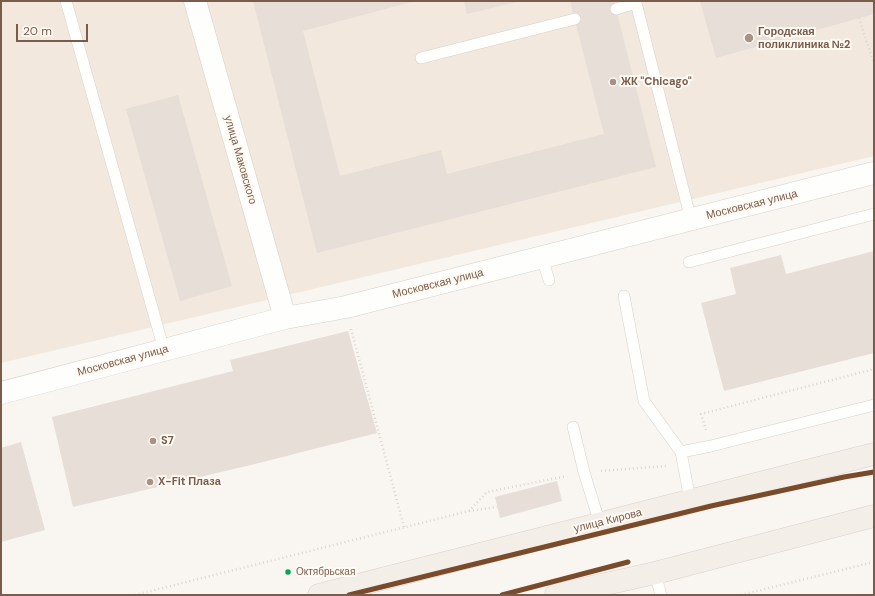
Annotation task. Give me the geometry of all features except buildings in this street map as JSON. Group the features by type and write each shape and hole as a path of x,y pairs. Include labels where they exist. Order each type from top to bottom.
{"main road":[{"name":"улица Кирова","path":"319,595 874,454"},
{"path":"556,595 655,573 874,516"}],"street":[{"name":"улица Маковского","path":"195,1 285,318"},
{"name":"Московская улица","path":"1,393 285,318 346,308 874,173"}],"lane":[{"path":"66,1 164,350"},
{"path":"616,9 636,2 691,220"},
{"path":"421,58 575,19"},
{"path":"689,262 874,214"},
{"path":"542,258 549,280"},
{"path":"624,296 644,401 681,452 690,500"},
{"path":"681,452 711,446 874,405"},
{"path":"572,427 600,524"},
{"path":"655,573 661,595"}],"path":[{"path":"859,18 874,64"},
{"path":"346,308 404,527"},
{"path":"711,446 701,414 874,369"},
{"path":"469,511 488,492 584,472 684,464"},
{"path":"135,595 469,511 497,507"},
{"path":"741,595 874,562"}],"shaded area":[{"path":"1,1 874,1 874,156 1,363"}],"transit line":[{"path":"349,595 711,506 844,477 874,472"},
{"path":"502,595 628,562"}],"place":[{"name":"Городская поликлиника №2","path":"749,38"},
{"name":"ЖК \"Chicago\"","path":"613,82"},
{"name":"S7","path":"153,441"},
{"name":"X-Fit Плаза","path":"150,482"},
{"name":"Октябрьская","path":"288,572"}]}
